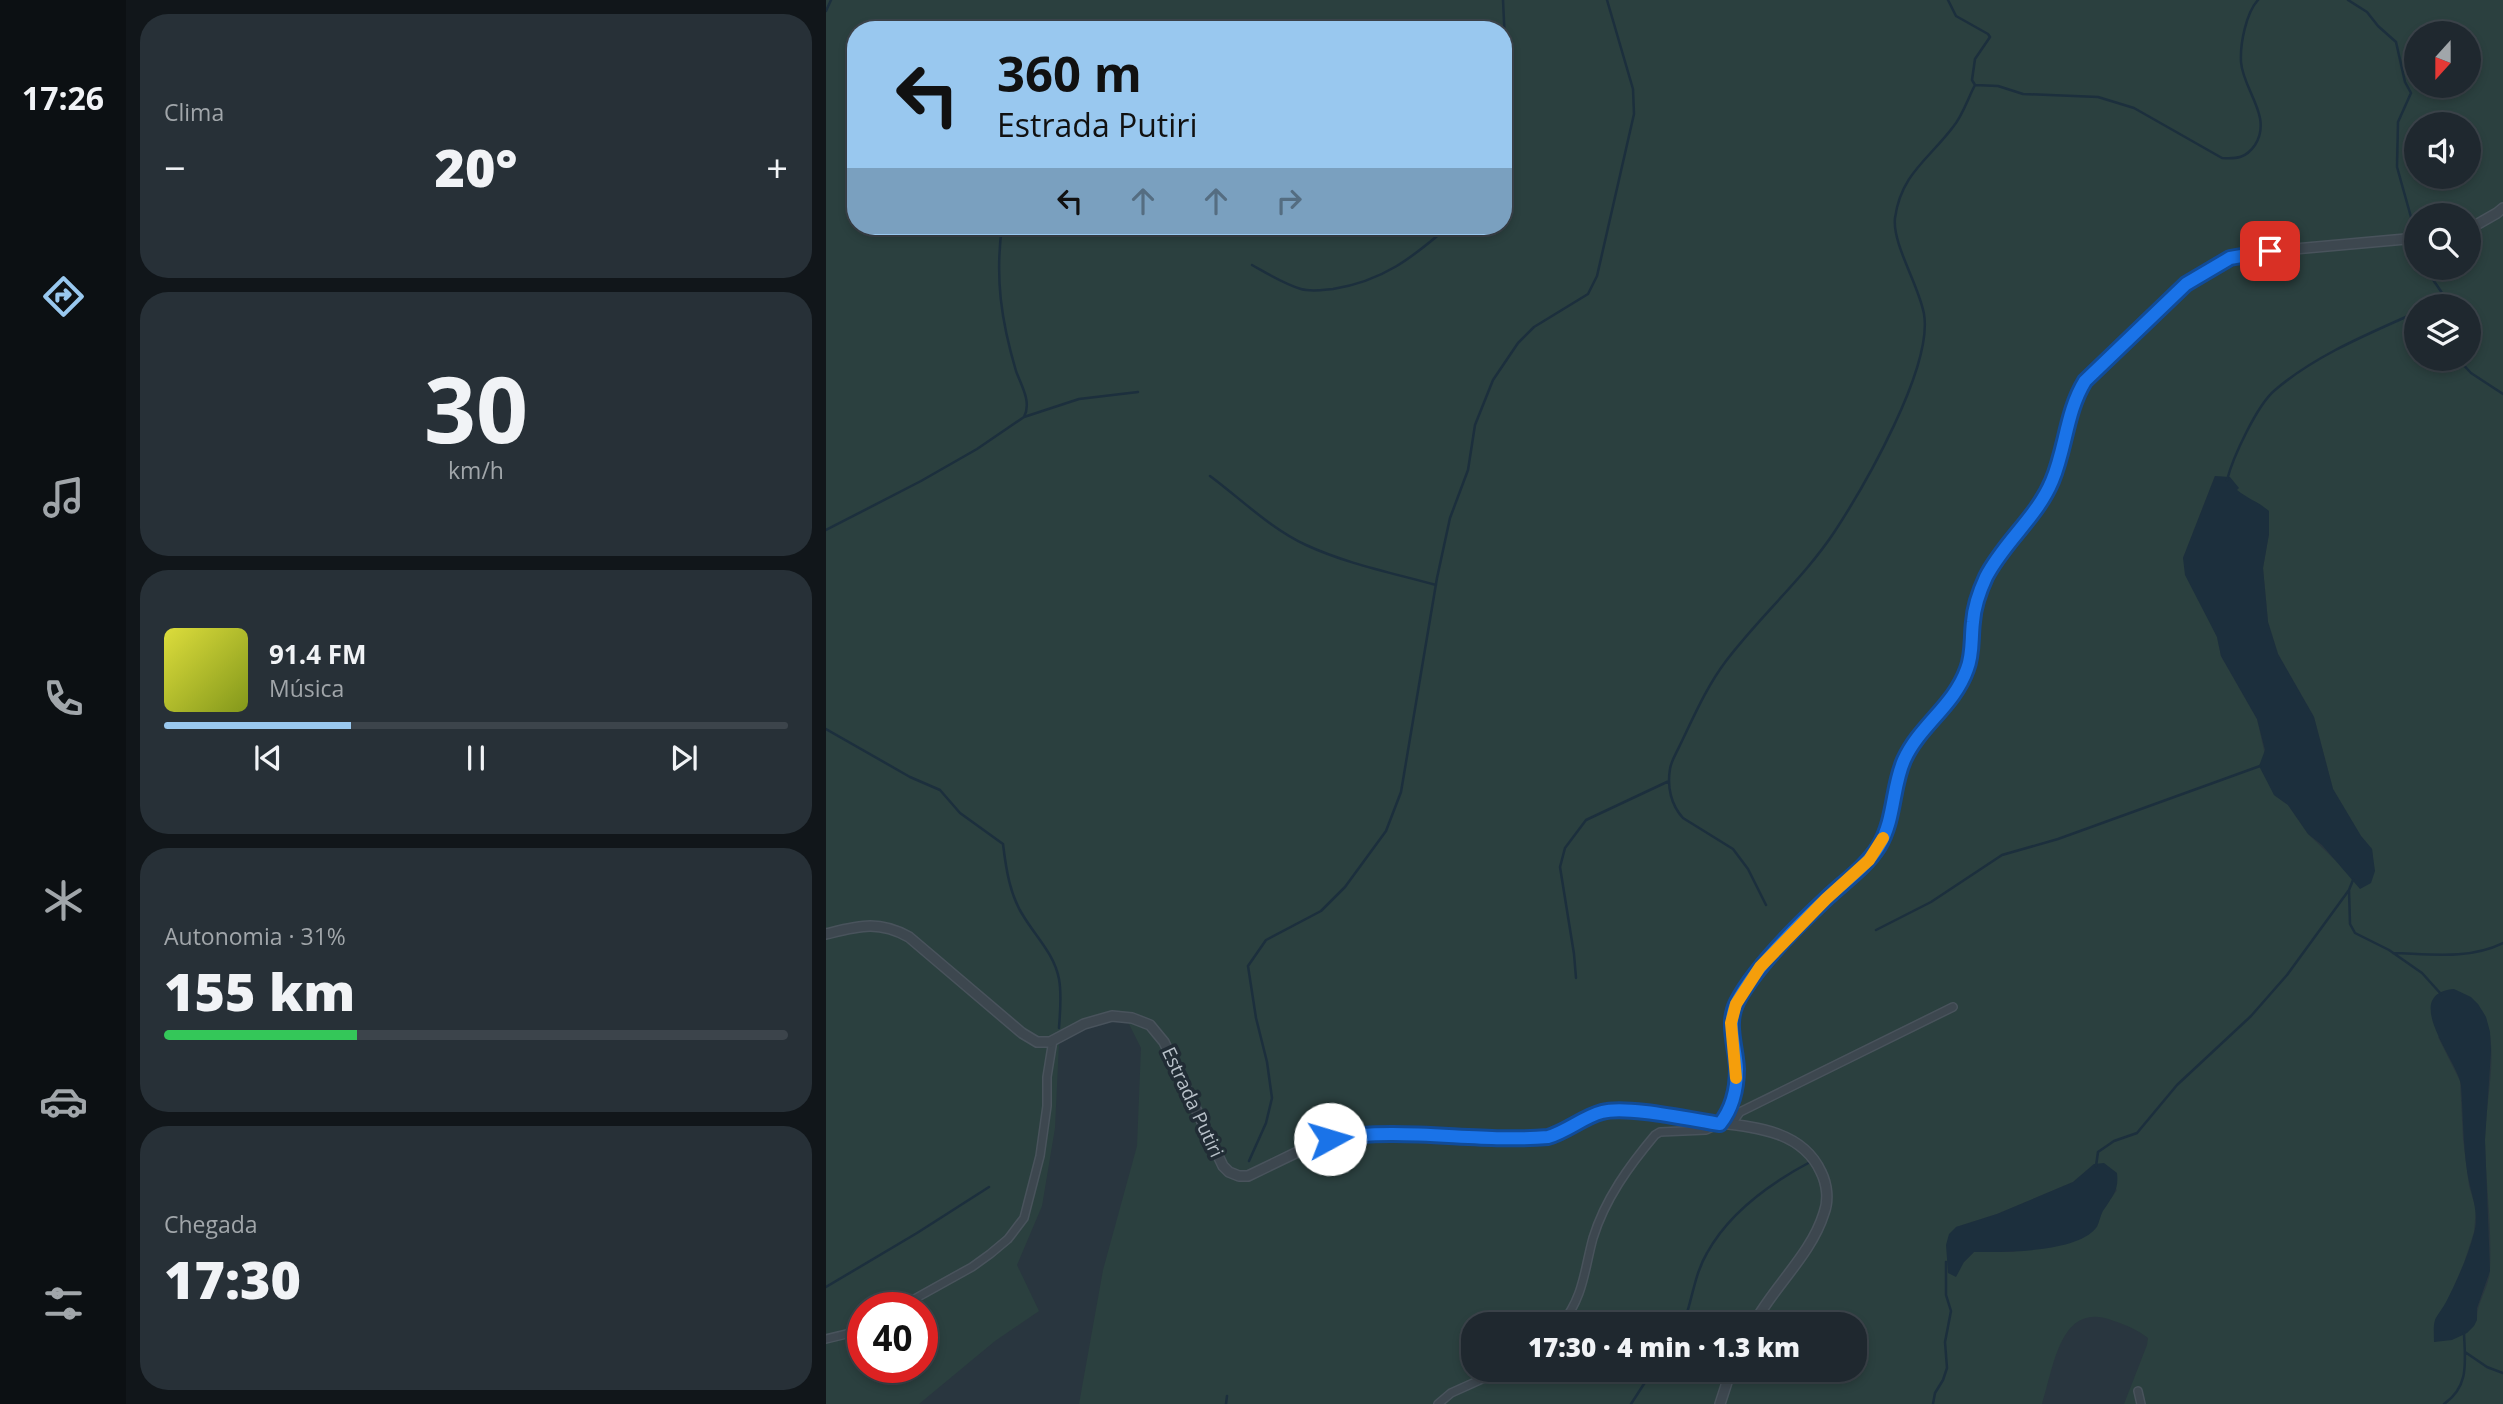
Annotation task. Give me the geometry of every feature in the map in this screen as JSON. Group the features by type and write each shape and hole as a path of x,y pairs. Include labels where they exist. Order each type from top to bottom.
{"street":[{"path":"2481,223 2503,208"},
{"path":"1725,1125 1737,1068 1731,1023 1736,1004 1760,967 1826,899 1869,860 1880,844 1889,823 1898,775 1905,758 1952,700 1961,683 1968,668 1973,621 1986,578 1999,554 2051,484 2062,453 2075,397 2085,381 2186,284 2230,258 2250,253 2404,239"},
{"path":"826,934 868,925 897,930 909,937 1022,1033 1037,1042 1053,1040 1048,1068 1048,1106 1040,1156 1024,1218 1008,1239 990,1254 927,1292"},
{"path":"1570,1312 1580,1296 1593,1238 1605,1208 1619,1181 1655,1135 1665,1131 1706,1130 1725,1125 1740,1112 1953,1007"},
{"name":"Estrada Putiri","path":"1053,1040 1084,1024 1112,1016 1132,1018 1150,1025 1169,1051 1216,1155 1229,1172 1239,1176 1248,1176 1310,1146 1348,1135 1548,1137 1606,1110 1630,1111 1782,1135 1802,1146 1810,1154 1823,1175 1827,1199 1825,1212 1811,1239 1762,1312"},
{"path":"826,1339 847,1333"},
{"path":"1438,1404 1451,1393 1475,1382"},
{"path":"1720,1404 1727,1382"},
{"path":"2138,1391 2141,1404"}],"green space":[{"path":"826,0 2503,0 2503,1404 2124,1404 2148,1338 2123,1324 2096,1317 2082,1319 2062,1340 2042,1404 1079,1404 1103,1270 1137,1146 1141,1048 1126,1018 1091,1022 1059,1043 1055,1128 1042,1206 1017,1265 1039,1311 995,1341 919,1404 826,1404","holes":["2215,476 2238,488 2236,490 2252,503 2269,534 2263,568 2268,622 2278,654 2314,717 2333,789 2361,836 2372,849 2373,858 2335,860 2308,834 2288,805 2274,795 2257,719 2221,656 2217,637 2183,558","2482,1010 2491,1040 2491,1075 2485,1128 2489,1276 2477,1320 2435,1342 2435,1320 2448,1300 2464,1263 2474,1232 2476,1209 2469,1186 2463,1139 2460,1081 2438,1037","2094,1164 2117,1190 2102,1211 2097,1227 2013,1252 1974,1252 1964,1262 1956,1227 1997,1214 2073,1182"]}],"water":[{"path":"2215,476 2230,477 2239,488 2237,490 2269,511 2269,534 2263,568 2268,622 2278,654 2314,717 2333,789 2361,836 2372,849 2375,871 2371,883 2360,889 2322,845 2308,834 2288,805 2274,795 2259,766 2265,750 2257,719 2221,656 2217,637 2185,575 2183,558"},
{"path":"2454,989 2471,997 2478,1004 2486,1017 2490,1032 2485,1140 2490,1271 2477,1308 2474,1326 2467,1333 2452,1340 2434,1342 2435,1320 2462,1268 2476,1225 2468,1179 2461,1085 2431,1015 2431,1003 2438,994"},
{"path":"2104,1163 2117,1173 2116,1188 2096,1228 2086,1236 2057,1247 1974,1252 1964,1262 1956,1277 1948,1273 1946,1245 1949,1234 1956,1227 1997,1214 2073,1182 2094,1164"}],"waterway":[{"path":"826,11 831,0"},
{"path":"1503,0 1504,21"},
{"path":"1249,1161 1266,1123 1272,1098 1248,966 1266,940 1321,911 1345,887 1386,831 1401,792 1437,578 1450,518 1468,470 1475,425 1493,380 1518,343 1534,327 1588,294 1597,276 1634,114 1633,89 1607,0"},
{"path":"1948,0 1956,16 1990,37 1975,59 1972,80 1975,85"},
{"path":"1975,85 1998,86 2023,94 2098,97 2134,108 2222,158 2241,157 2252,149 2260,135 2259,114 2241,62 2245,29 2258,0"},
{"path":"2348,0 2367,12 2396,42 2405,82 2411,93 2398,122 2397,167 2407,203"},
{"path":"1766,905 1748,869 1733,849 1679,813 1670,789 1671,766 1719,671 1835,531 1879,456 1908,394 1924,337 1924,314 1895,228 1898,203 1917,168 1957,122 1975,85"},
{"path":"1001,235 999,281 1003,316 1026,400 1024,417"},
{"path":"1252,265 1301,289 1333,289 1382,274 1438,235"},
{"path":"2433,280 2443,294"},
{"path":"2227,480 2246,432 2275,390 2325,356 2404,318"},
{"path":"2469,371 2503,394"},
{"path":"826,530 921,481 977,449 1024,417 1079,399 1138,392"},
{"path":"1210,476 1268,522 1306,545 1354,563 1436,585"},
{"path":"826,729 910,777 940,790 960,813 1003,844 1007,873 1015,900 1057,970 1060,991 1059,1028"},
{"path":"1876,930 1931,902 2002,855 2058,839 2260,766"},
{"path":"1576,978 1560,867 1565,848 1586,820 1669,781"},
{"path":"2096,1166 2098,1152 2114,1141 2137,1133 2177,1085 2251,1016 2287,975 2349,890 2353,880"},
{"path":"2349,890 2350,924 2355,933 2389,950 2422,973 2441,994"},
{"path":"2393,953 2463,954 2503,943"},
{"path":"1687,1312 1699,1270 1716,1238 1753,1200 1812,1161"},
{"path":"826,1287 989,1187"},
{"path":"1933,1404 1935,1393 1947,1368 1945,1342 1951,1311 1946,1295 1946,1262"},
{"path":"2444,1404 2462,1381 2465,1363 2464,1333"},
{"path":"2465,1352 2487,1367 2503,1373"},
{"path":"1631,1404 1645,1382"},
{"path":"1226,1404 1227,1396"}],"slow traffic":[{"path":"1736,1078 1731,1023 1736,1004 1760,967 1826,899 1869,860 1883,838"}],"route":[{"path":"1330,1139 1348,1135 1390,1134 1548,1137 1606,1110 1720,1124 1727,1116 1735,1085 1737,1068 1731,1023 1736,1004 1760,967 1826,899 1869,860 1880,844 1889,823 1898,775 1905,758 1952,700 1961,683 1968,668 1973,621 1986,578 1999,554 2051,484 2066,440 2075,397 2085,381 2167,299 2186,284 2230,258 2270,251"}]}
